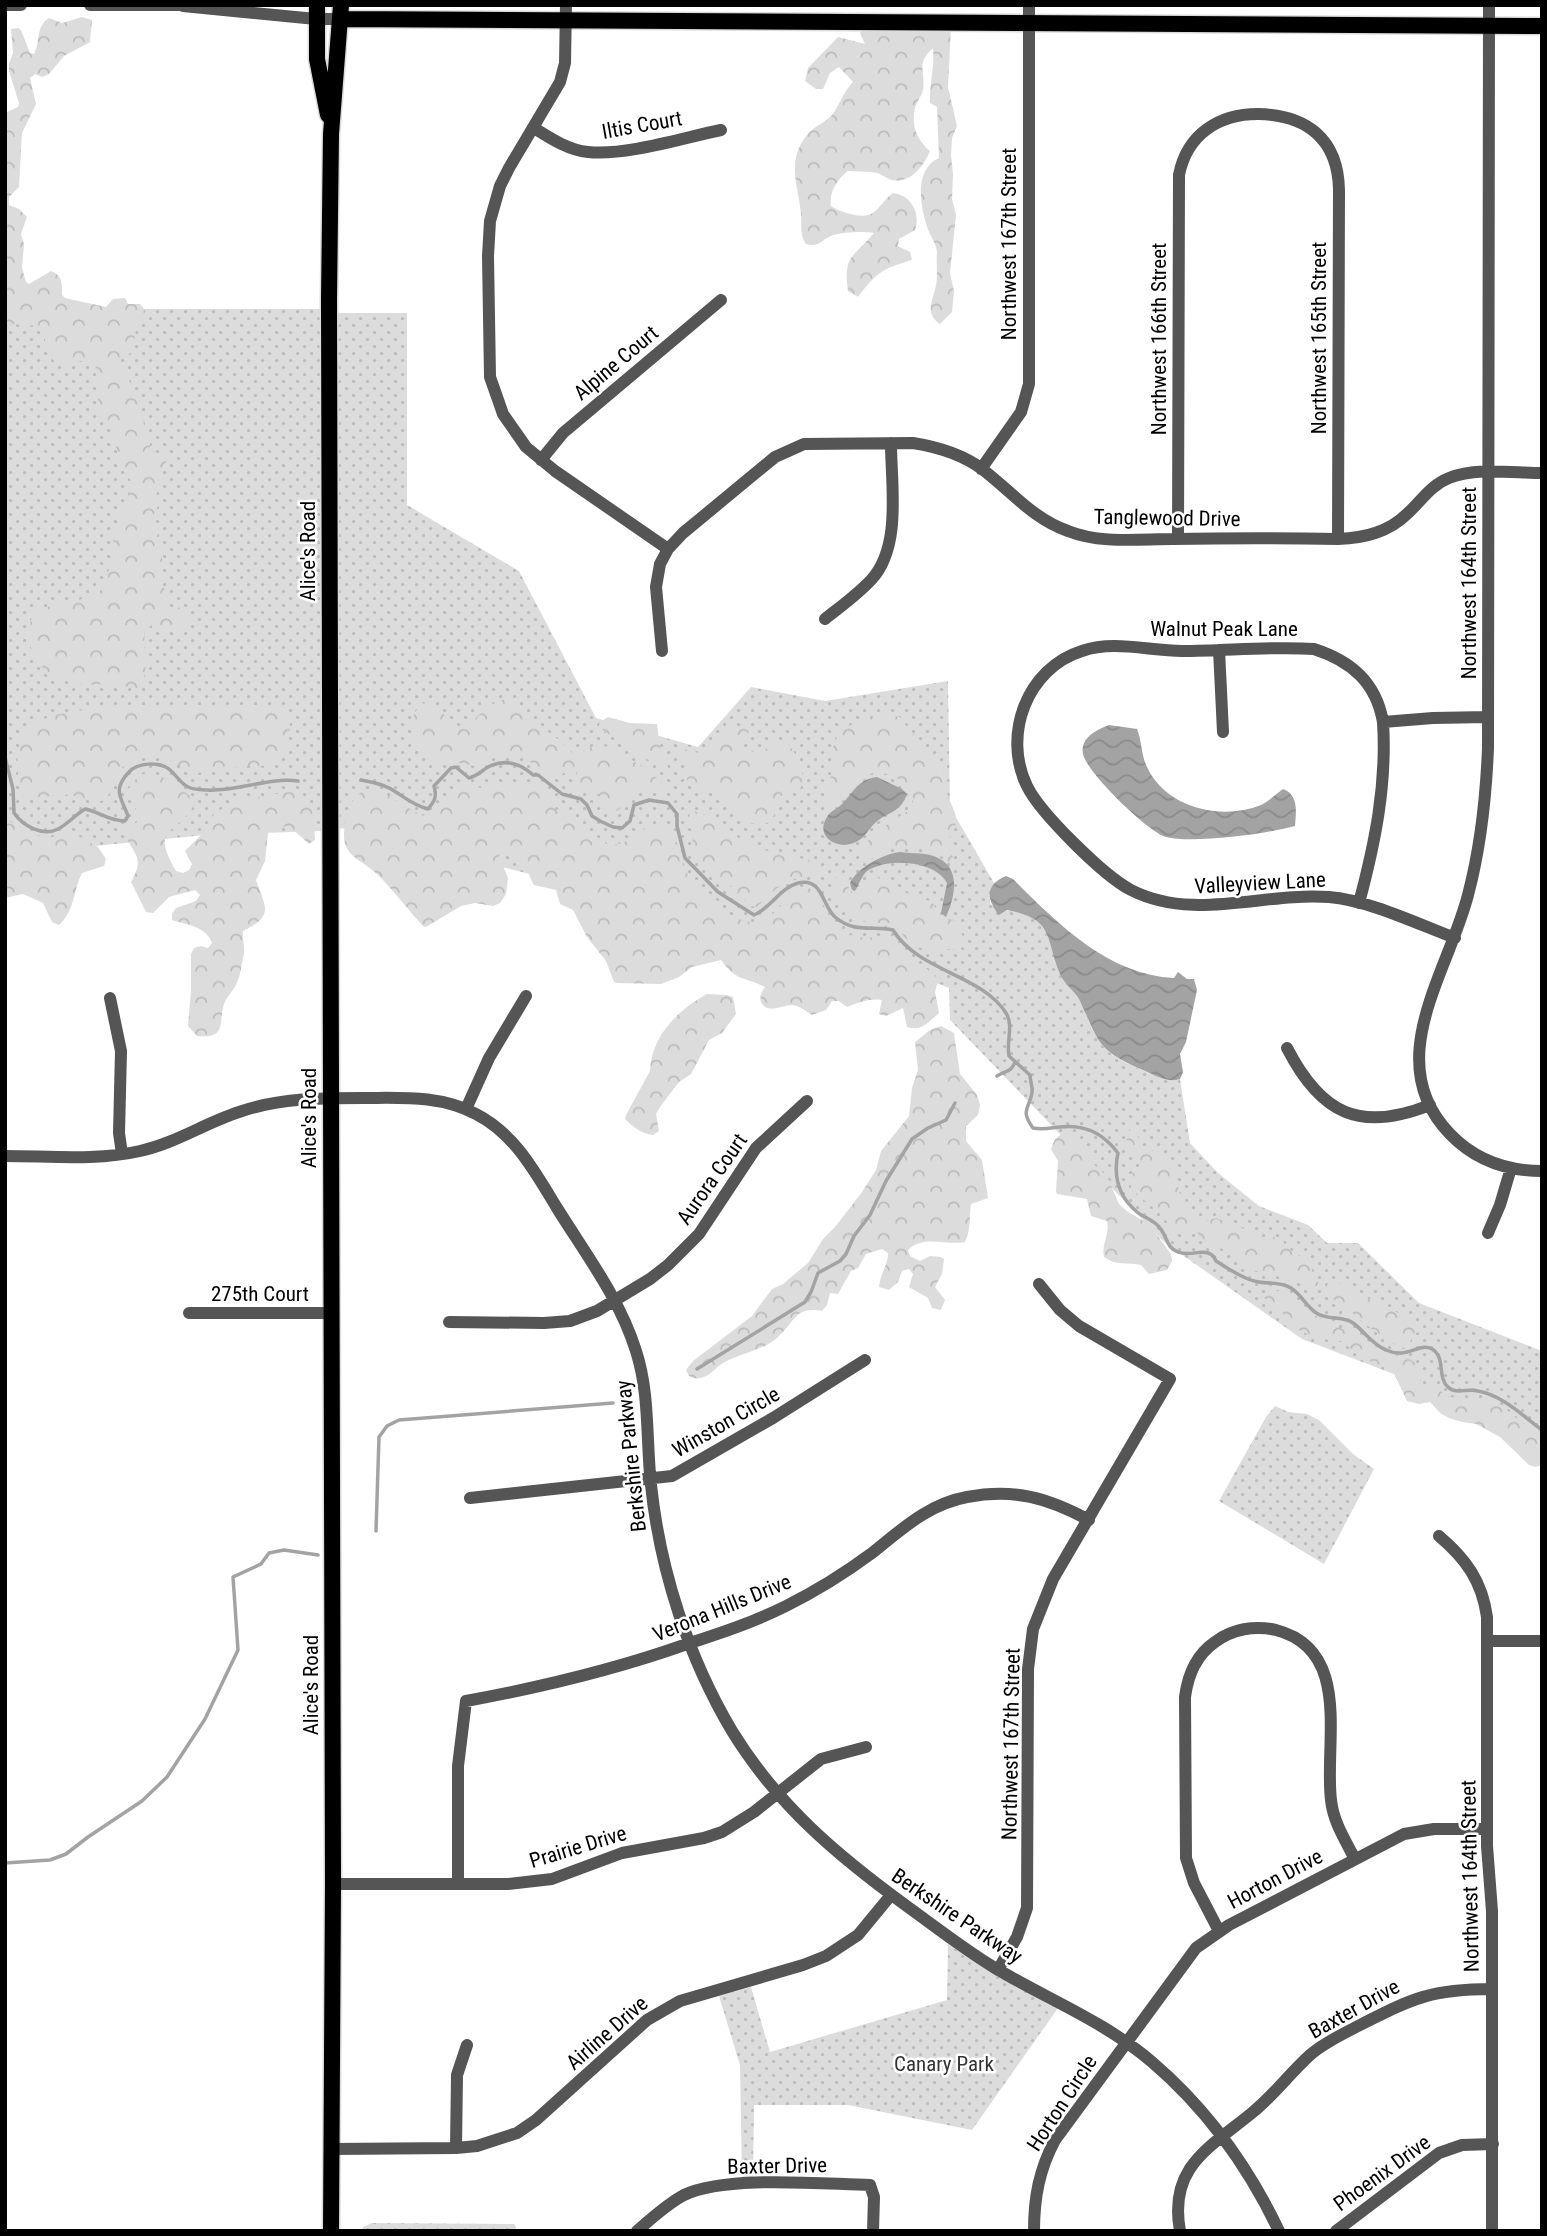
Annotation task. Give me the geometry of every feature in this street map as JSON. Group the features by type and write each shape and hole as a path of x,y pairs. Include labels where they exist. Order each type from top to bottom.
{"main road":[{"path":"317,12 317,59 331,134"},
{"path":"342,12 1029,13 1542,26"},
{"name":"Alice's Road","path":"331,2231 333,1884 329,299 331,134 342,12"}],"street":[{"path":"5,5 21,5"},
{"path":"90,5 186,5 342,12"},
{"name":"Northwest 164th Street","path":"1489,5 1487,788 1475,869 1455,938 1420,1032 1418,1051 1419,1071 1430,1105 1445,1129 1457,1141 1483,1159 1511,1168 1542,1171"},
{"path":"566,13 565,63 560,82 505,177 491,221 488,256 488,357 495,395 503,414 526,447 668,549 660,565 656,587 662,652"},
{"name":"Northwest 167th Street","path":"981,469 1021,412 1029,384 1029,13"},
{"name":"Northwest 166th Street","path":"1178,538 1181,165 1192,142 1211,125 1222,119 1247,114 1272,114 1297,120 1324,141"},
{"name":"Iltis Court","path":"534,128 569,148 607,153 721,130"},
{"name":"Northwest 165th Street","path":"1324,141 1333,156 1338,177 1338,539"},
{"name":"Alpine Court","path":"541,460 563,433 721,300"},
{"name":"Tanglewood Drive","path":"668,549 783,452 816,442 891,443 931,446 950,452 981,469 1038,517 1072,533 1111,539 1365,537 1389,527 1409,513 1427,492 1448,478 1471,473 1542,473"},
{"path":"825,619 872,579 883,564 890,547 891,443"},
{"name":"Walnut Peak Lane","path":"1026,782 1018,744 1023,709 1041,677 1065,658 1096,647 1114,646 1162,651 1294,648 1314,649 1334,655 1352,666 1367,680 1377,699 1383,722 1384,778 1379,821 1359,903"},
{"path":"1219,650 1223,732"},
{"path":"1383,722 1488,717"},
{"name":"Valleyview Lane","path":"1026,782 1042,807 1097,865 1121,884 1148,898 1184,906 1313,896 1359,903 1455,938"},
{"path":"466,1110 494,1049 526,996"},
{"path":"110,998 121,1051 119,1133 122,1154"},
{"path":"1287,1048 1298,1071 1312,1089 1324,1100 1347,1112 1384,1118 1430,1105"},
{"name":"Berkshire Parkway","path":"5,1156 122,1154 169,1143 232,1114 284,1100 436,1100 466,1110 504,1133 519,1148 614,1300 631,1334 643,1376 650,1479 660,1542 690,1644 718,1706 748,1755 777,1793 833,1850 891,1895 998,1970 1081,2013 1127,2042 1171,2078 1222,2136 1255,2184 1279,2231"},
{"name":"Aurora Court","path":"449,1322 557,1323 584,1317 650,1279 684,1251 712,1217 755,1148 807,1101"},
{"path":"1488,1233 1511,1168"},
{"name":"Northwest 167th Street","path":"998,1970 1017,1937 1027,1908 1028,1669 1033,1629 1047,1591 1170,1379 1079,1326 1060,1310 1039,1284"},
{"name":"275th Court","path":"189,1313 331,1313"},
{"name":"Winston Circle","path":"470,1498 673,1476 774,1418 865,1360"},
{"name":"Verona Hills Drive","path":"458,1884 458,1766 466,1701 589,1676 748,1623 805,1596 855,1565 921,1514 964,1497 994,1493 1042,1498 1089,1520"},
{"name":"Northwest 164th Street","path":"1439,1536 1462,1557 1477,1579 1484,1597 1487,1642 1487,1829 1492,1898 1492,2231"},
{"path":"1219,1931 1194,1883 1186,1858 1185,1697 1191,1672 1202,1654 1211,1644 1231,1633 1256,1628 1280,1631 1312,1652 1326,1676 1330,1701 1331,1800 1336,1823 1355,1859"},
{"path":"1487,1642 1542,1641"},
{"name":"Prairie Drive","path":"333,1884 542,1881 569,1874 622,1853 704,1838 739,1823 821,1759 866,1747"},
{"name":"Horton Drive","path":"1127,2042 1190,1955 1202,1942 1219,1931 1404,1834 1420,1830 1487,1829"},
{"name":"Airline Drive","path":"332,2149 456,2148 498,2141 536,2120 647,2020 663,2009 680,2001 826,1956 858,1935 891,1895"},
{"name":"Baxter Drive","path":"1180,2231 1179,2201 1185,2178 1198,2156 1260,2106 1308,2056 1329,2040 1422,1995 1461,1989 1492,1989"},
{"name":"Horton Circle","path":"1034,2231 1037,2189 1049,2151 1127,2042"},
{"path":"456,2148 457,2075 467,2045"},
{"name":"Phoenix Drive","path":"1336,2231 1439,2153 1462,2145 1493,2144"},
{"name":"Baxter Drive","path":"637,2231 686,2194 723,2184 870,2185 874,2197 873,2231"}],"green space":[{"path":"82,17 92,20 90,42 64,56 49,74 42,77 35,74 30,78 36,104 22,133 19,187 9,197 9,205 19,209 27,217 21,234 24,244 22,268 26,282 29,284 51,271 60,278 62,295 65,298 106,307 113,299 125,298 128,304 140,304 144,309 143,317 137,321 133,352 114,362 125,372 141,405 150,449 160,455 166,454 167,461 160,470 156,499 158,506 153,516 158,526 157,543 162,554 162,583 170,607 184,608 192,617 179,628 152,625 145,630 145,675 139,688 63,680 39,663 30,645 33,611 51,606 50,604 99,595 108,573 115,529 132,483 119,460 112,428 99,411 97,388 100,373 91,362 84,360 57,363 49,354 41,326 10,324 5,320 5,113 18,107 19,103 9,71 13,53 11,29 21,30 30,53 34,54 40,30 49,18 62,23"},
{"path":"868,22 951,28 948,87 957,126 952,138 951,155 952,199 956,215 950,273 954,291 952,312 940,324 931,311 937,281 937,250 926,223 921,192 925,172 930,164 939,158 937,107 930,103 933,48 924,59 923,90 914,118 918,136 930,151 924,162 916,173 899,181 877,173 848,171 840,178 831,195 831,206 862,216 874,212 893,193 905,197 913,206 917,224 915,230 899,239 898,246 910,252 912,260 881,272 858,297 848,291 848,263 874,233 838,234 814,245 806,244 802,237 795,173 797,154 807,135 832,115 853,82 839,67 830,73 823,89 816,89 805,81 808,68 838,37 865,44 860,33"},
{"path":"5,309 324,309 324,831 205,835 5,855"},
{"path":"334,313 407,313 407,505 519,571 596,718 698,747 751,687 825,701 948,681 950,807 994,883 990,903 1000,913 1021,913 1040,924 1050,939 1063,977 1077,995 1095,1035 1107,1051 1157,1077 1180,1079 1190,1143 1218,1173 1259,1206 1308,1225 1327,1243 1358,1243 1419,1303 1542,1351 1542,1449 1412,1381 1302,1339 1164,1242 950,1020 949,988 895,966 351,829 335,828"},
{"path":"499,700 507,700 540,730 560,740 575,756 593,746 607,747 645,769 665,787 661,793 634,791 628,804 616,811 610,810 597,793 576,790 574,783 578,769 572,767 555,776 543,772 525,759 516,757 496,757 476,766 431,761 421,753 414,737 412,723 422,703 435,707 465,729 486,708"},
{"path":"125,707 280,708 290,722 289,735 275,766 247,766 197,773 156,756 136,760 123,767 116,776 107,799 102,801 68,795 22,795 18,766 20,745 28,730 42,720 59,714"},
{"path":"883,715 900,717 940,763 946,791 956,817 955,828 946,842 954,859 948,862 937,853 913,847 890,848 865,861 861,855 863,848 874,835 912,808 913,798 909,789 891,775 868,774 853,782 835,804 822,804 833,769 833,748 838,734 855,722"},
{"path":"608,717 630,723 657,724 660,749 668,766 668,773 604,731 599,726 600,722"},
{"path":"743,726 749,731 743,745 747,751 761,753 772,744 787,743 799,761 803,774 801,786 798,792 791,793 785,789 772,821 754,824 747,821 734,812 718,791 698,791 687,784 687,770 678,752 684,749 696,752 711,750 728,730"},
{"path":"147,773 161,776 192,797 194,805 165,838 168,856 176,871 183,873 189,870 192,864 185,851 205,831 215,812 241,800 300,790 313,811 315,840 309,844 289,826 274,828 268,833 265,861 256,880 265,910 260,921 243,931 244,953 239,978 224,1004 220,1028 213,1035 197,1036 188,1026 191,954 194,948 208,948 212,943 201,930 172,920 176,908 196,901 200,895 195,890 169,897 153,913 146,912 131,882 138,860 124,831 136,823 140,816 126,792 140,775"},
{"path":"466,783 484,789 504,783 539,787 548,795 555,809 569,814 577,824 610,846 625,842 640,830 661,826 673,839 689,876 706,897 741,920 753,922 768,918 793,889 808,887 815,893 833,923 847,934 867,938 892,938 910,962 927,969 936,977 938,981 935,992 939,1013 925,1025 912,1028 907,1027 903,1008 886,1016 879,1014 882,1000 868,1000 847,1007 839,1001 832,1001 826,1010 812,1015 792,1005 767,1008 760,1000 765,987 736,975 721,960 692,967 679,977 661,984 614,982 606,961 587,937 573,910 560,904 556,890 534,885 520,858 509,853 501,853 499,856 508,878 506,894 500,903 493,906 475,903 461,906 426,927 423,926 383,880 347,849 344,830 348,812 355,798 364,790 387,795 422,816 435,810 459,784"},
{"path":"691,810 711,817 740,839 772,853 815,861 826,870 823,876 786,882 757,907 750,906 731,886 708,872 695,856 689,817"},
{"path":"5,818 30,835 52,837 73,833 98,847 106,859 104,866 82,873 68,914 59,925 52,922 43,903 23,894 5,898"},
{"path":"842,875 852,894 876,877 886,882 890,888 901,890 917,899 932,901 941,919 956,920 963,937 962,947 960,950 946,949 929,953 905,938 895,923 870,923 853,918 846,906 831,891 835,878"},
{"path":"707,994 733,997 736,1014 722,1033 709,1040 691,1074 679,1082 660,1107 656,1114 659,1131 653,1135 641,1132 625,1119 650,1071 655,1046 668,1025 686,1007"},
{"path":"941,1026 954,1033 960,1074 977,1095 980,1105 978,1115 966,1126 966,1141 982,1160 988,1198 971,1204 965,1242 928,1241 908,1250 910,1256 920,1261 930,1256 944,1259 942,1274 935,1287 945,1300 941,1310 932,1308 928,1298 909,1287 913,1274 909,1269 902,1271 898,1282 889,1290 879,1287 888,1257 888,1253 882,1249 866,1254 858,1268 851,1271 838,1294 830,1293 827,1305 822,1311 801,1313 772,1342 723,1363 706,1376 689,1376 686,1370 693,1361 752,1316 772,1289 783,1284 808,1263 823,1239 862,1192 876,1170 881,1151 909,1116 912,1088 918,1070 915,1042 930,1030"},
{"path":"1131,1128 1135,1128 1141,1145 1159,1154 1175,1171 1179,1192 1193,1211 1195,1219 1202,1222 1216,1218 1263,1239 1281,1239 1288,1248 1308,1262 1319,1285 1313,1287 1301,1281 1290,1281 1250,1270 1242,1263 1237,1251 1214,1246 1195,1231 1179,1234 1172,1232 1164,1217 1131,1189 1131,1174 1141,1168 1129,1149 1126,1137"},
{"path":"1064,1132 1074,1137 1087,1152 1092,1163 1107,1176 1119,1204 1149,1224 1171,1254 1172,1261 1167,1270 1149,1274 1141,1265 1118,1263 1104,1257 1107,1221 1091,1216 1087,1199 1057,1194 1056,1191 1058,1161 1051,1149 1055,1139"},
{"path":"1344,1283 1382,1307 1407,1316 1423,1327 1423,1331 1413,1334 1405,1348 1392,1343 1325,1293 1326,1285"},
{"path":"1270,1290 1284,1292 1325,1322 1361,1336 1383,1352 1416,1363 1424,1384 1431,1385 1450,1397 1483,1399 1508,1411 1542,1439 1542,1465 1529,1465 1500,1437 1476,1424 1449,1418 1430,1402 1419,1404 1407,1401 1392,1369 1366,1360 1341,1341 1315,1338 1291,1326 1282,1312 1263,1297 1263,1294"},
{"path":"1275,1406 1319,1420 1353,1454 1374,1469 1324,1564 1219,1501 1266,1417"},
{"name":"Canary Park","path":"948,1944 996,1976 1058,2008 972,2130 848,2105 754,2105 753,2178 742,2178 740,2065 719,1996 751,1987 770,2052 947,2000"},
{"path":"372,2223 514,2224 516,2231 362,2231 363,2227"}],"water":[{"path":"1109,725 1137,729 1147,767 1167,792 1181,801 1212,811 1229,812 1261,805 1283,789 1292,795 1294,800 1295,826 1211,839 1178,839 1157,833 1106,787 1083,754 1087,739"},
{"path":"877,777 907,794 901,805 875,823 856,842 842,845 830,840 824,831 828,815 861,783"},
{"path":"900,852 934,856 946,863 954,885 946,917 941,913 947,883 941,875 921,865 897,863 874,867 866,872 855,891 852,890 850,883 853,877 864,867"},
{"path":"1006,876 1013,879 1066,929 1106,957 1150,975 1174,978 1178,972 1187,979 1194,979 1197,990 1186,1042 1180,1054 1183,1072 1180,1079 1167,1080 1153,1075 1117,1057 1102,1044 1079,999 1062,978 1041,925 1022,914 1007,910 999,915 992,904 991,888"}],"waterway":[{"path":"5,757 13,789 14,813 28,826 46,832 62,827 85,809 114,820 125,821 128,816 119,789 129,772 143,765 165,767 187,786 201,790 229,789 275,781 298,781"},
{"path":"361,780 386,786 428,809 435,798 434,786 451,768 456,767 469,778 496,764 513,764 538,775 562,794 581,799 592,816 600,821 622,828 630,821 634,805 649,800 668,803 677,814 677,826 685,858 718,892 754,915 792,886 806,882 813,884 831,912 842,922 850,926 893,930 904,944 918,955 981,989 995,1000 1008,1018 1009,1056 1030,1075 1032,1091 1026,1113 1033,1128 1078,1127 1093,1131 1106,1140 1118,1153 1118,1185 1125,1199 1137,1212 1157,1224 1174,1250 1183,1253 1209,1253 1216,1261 1248,1279 1287,1286 1318,1314 1349,1321 1386,1350 1400,1353 1427,1347 1432,1349 1439,1357 1443,1378 1451,1389 1487,1393 1512,1407 1542,1430"},
{"path":"997,1076 1010,1070 1015,1062"},
{"path":"697,1369 805,1302 818,1273 840,1261 846,1254 912,1139 946,1120 955,1103"},
{"path":"376,1531 379,1437 387,1426 399,1420 613,1403"},
{"path":"5,1863 50,1860 66,1854 142,1801 167,1777 205,1719 238,1650 233,1577 261,1564 269,1553 284,1550 318,1555"}]}
